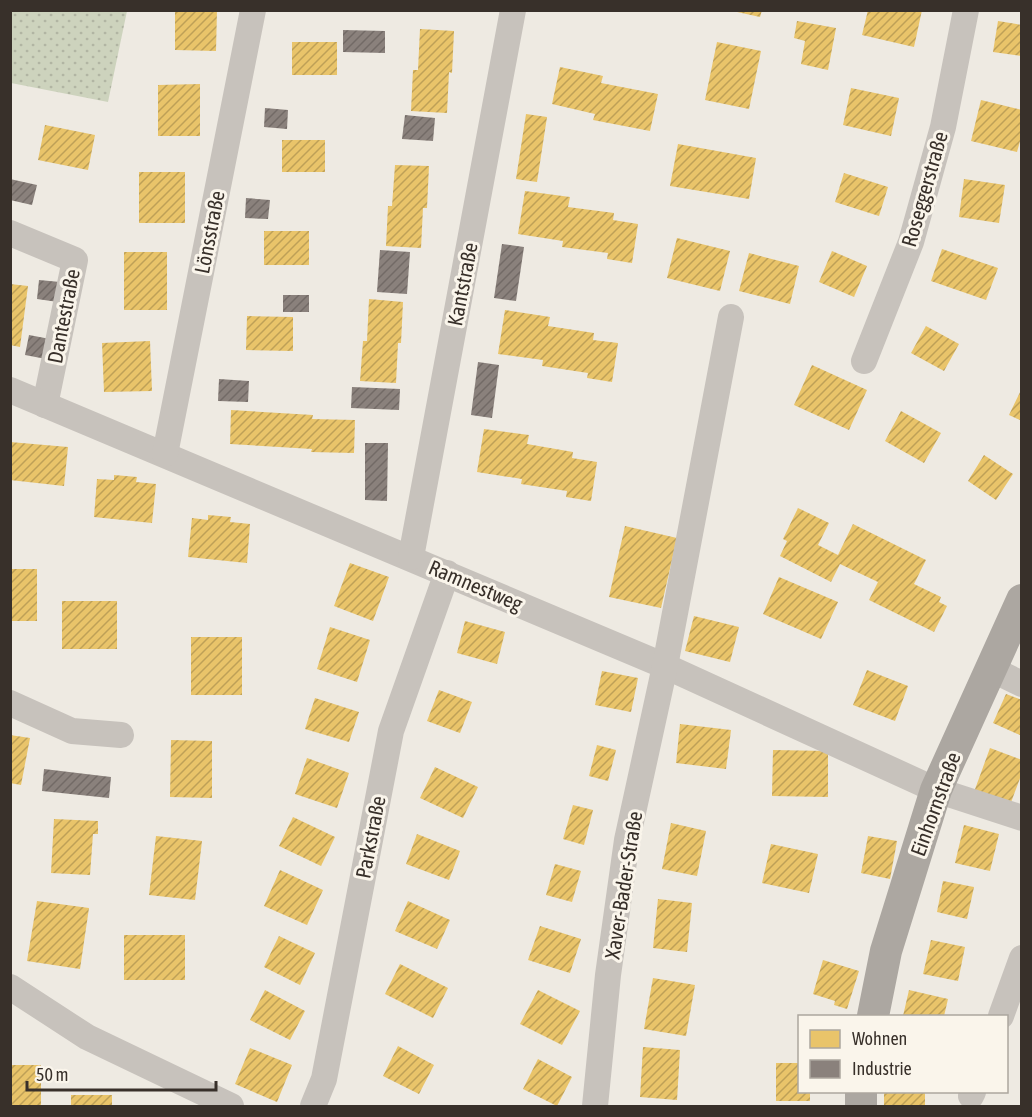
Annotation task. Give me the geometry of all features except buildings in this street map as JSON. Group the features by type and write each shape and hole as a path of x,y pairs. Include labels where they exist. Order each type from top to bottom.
{"main road":[{"name":"Einhornstraße","path":"873,1015 886,951 936,790 1022,600"}],"street":[{"name":"Lönsstraße","path":"165,454 253,10"},
{"name":"Kantstraße","path":"411,557 513,10"},
{"name":"Roseggerstraße","path":"864,361 911,242 943,127 966,10"},
{"name":"Dantestraße","path":"10,233 75,260 45,405"},
{"name":"Xaver-Bader-Straße","path":"596,1107 608,975 627,840 665,666 731,317"},
{"name":"Ramnestweg","path":"10,390 411,557 665,666 936,790 1022,818"},
{"name":"Parkstraße","path":"313,1107 324,1079 391,731 447,573"},
{"path":"991,669 1022,684"},
{"path":"10,703 72,731 121,735"},
{"path":"1002,1015 1017,988 1022,958"},
{"path":"10,987 87,1037 231,1107"}],"green space":[{"path":"10,11 127,11 108,102 11,83"}]}
